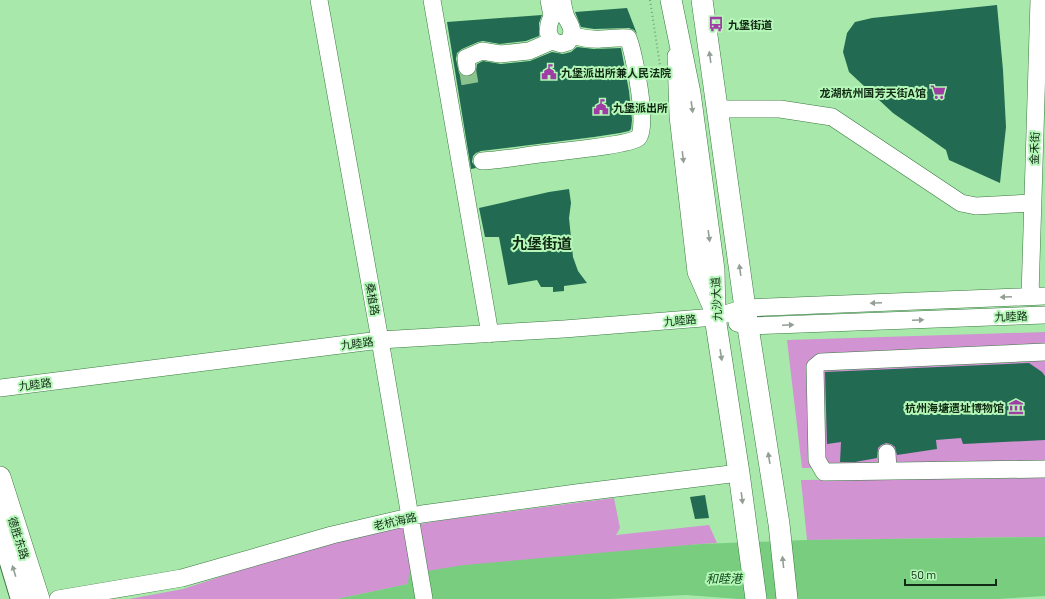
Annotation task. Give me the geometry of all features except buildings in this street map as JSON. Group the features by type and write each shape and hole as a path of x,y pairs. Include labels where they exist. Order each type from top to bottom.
{"highway":[{"path":"0,507 3,534 22,599"}],"main road":[{"name":"九沙大道","path":"671,0 691,101 714,270 715,317 739,473 756,599"},
{"path":"702,0 747,317 779,524 787,599"},
{"name":"德胜东路","path":"0,477 39,599"}],"street":[{"name":"桑植路","path":"318,0 380,340 424,599"},
{"path":"432,0 490,334"},
{"path":"549,0 552,16 548,32 552,41"},
{"path":"467,67 466,58 482,51 500,54 529,51 552,41 561,44 568,42 572,35 572,29 565,15 562,0"},
{"name":"金禾街","path":"1037,296 1032,203 1039,0"},
{"path":"482,161 605,145 631,141 639,138 642,132 640,94 632,46 628,38 618,37 585,39 572,35"},
{"path":"718,109 780,109 832,117 961,203 976,206 1032,203"},
{"name":"九睦路","path":"747,317 1037,296"},
{"name":"九睦路","path":"0,388 380,340 490,334 715,317 1045,315"},
{"path":"1045,352 837,361 822,362 815,367 817,460 824,472 1045,469"},
{"path":"886,453 888,470"},
{"name":"老杭海路","path":"58,599 182,578 332,535 411,517 568,494 739,473"}],"shaded area":[{"path":"1045,332 1045,465 802,468 787,340"},
{"path":"1045,478 1045,537 807,540 801,480"},
{"path":"614,498 620,528 616,535 709,525 717,543 409,575 409,584 337,599 129,599 183,589 295,552 386,530 443,520"}],"water":[{"name":"和睦港","path":"1045,537 1045,596 998,599 739,599 686,595 610,599 337,599 408,584 409,574 464,565 700,544 807,540"}],"tunnel":[{"path":"467,67 471,90"}],"place":[{"name":"九堡街道","path":"716,24"},
{"name":"九堡派出所兼人民法院","path":"549,72"},
{"name":"龙湖杭州国芳天街A馆","path":"938,92"},
{"name":"九堡派出所","path":"601,107"},
{"name":"杭州海塘遗址博物馆","path":"1016,407"}],"district":[{"name":"九堡街道","path":"542,243"}]}
